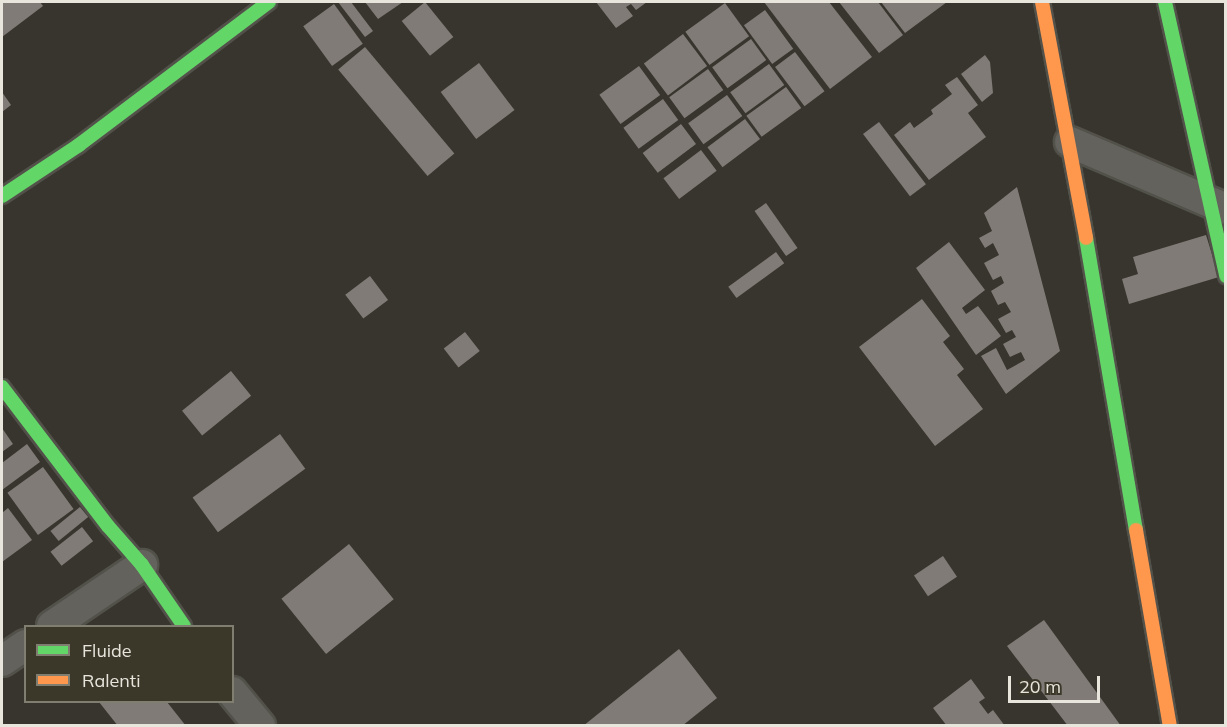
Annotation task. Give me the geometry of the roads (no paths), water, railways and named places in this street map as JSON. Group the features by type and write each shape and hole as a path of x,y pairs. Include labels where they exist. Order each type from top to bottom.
{"street":[{"path":"2,196 79,145 269,2"},
{"path":"1042,2 1070,142 1170,726"},
{"path":"1165,2 1217,204 1226,276"},
{"path":"1070,142 1217,204"},
{"path":"2,387 108,526 142,565 183,625"},
{"path":"55,625 142,565"},
{"path":"2,661 24,646"},
{"path":"234,694 260,726"}]}
